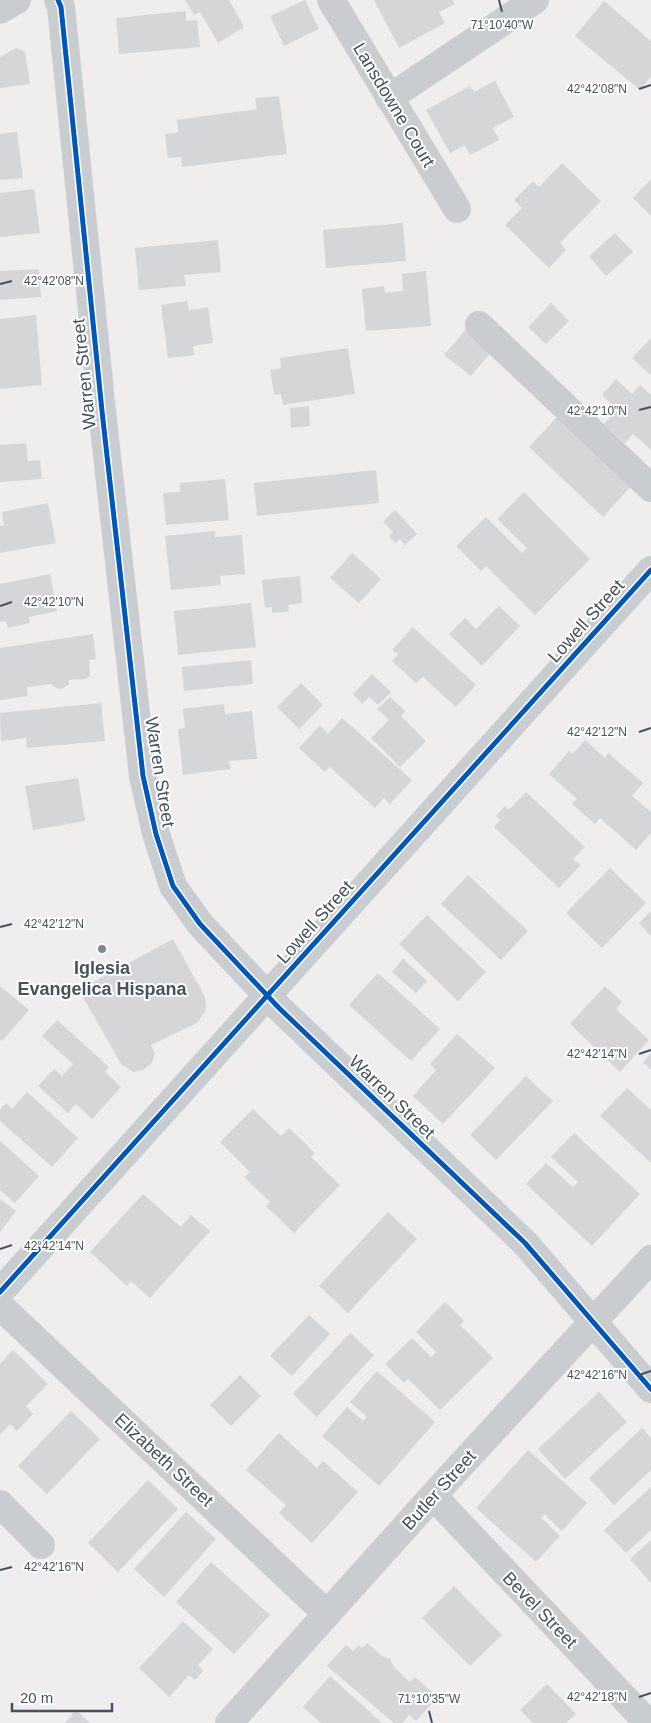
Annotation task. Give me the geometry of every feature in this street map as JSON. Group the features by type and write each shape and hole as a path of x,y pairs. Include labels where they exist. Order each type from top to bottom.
{"street":[{"path":"0,10 17,0"},
{"name":"Warren Street","path":"58,0 61,7 102,411 143,776 156,834 174,886 200,924 267,996 525,1242 651,1389"},
{"name":"Lansdowne Court","path":"331,0 457,209"},
{"path":"389,98 535,0"},
{"path":"479,324 651,488"},
{"name":"Lowell Street","path":"0,1292 651,570"},
{"name":"Butler Street","path":"239,1720 327,1614 651,1259"},
{"name":"Elizabeth Street","path":"0,1306 327,1614"},
{"name":"Bevel Street","path":"433,1496 648,1723"},
{"path":"0,1504 41,1545"}],"building":[{"path":"185,0 229,0 244,27 218,43 200,12 194,15"},
{"path":"305,0 319,29 284,46 270,16"},
{"path":"374,0 452,0 455,4 439,12 445,23 399,48"},
{"path":"604,1 651,41 651,76 640,90 575,36"},
{"path":"186,11 186,21 197,20 200,47 119,54 116,18"},
{"path":"16,48 25,52 30,84 0,88 0,57"},
{"path":"495,81 514,117 493,128 499,140 470,155 465,145 450,153 426,110 470,86 474,92"},
{"path":"279,96 287,154 182,167 181,157 168,158 165,134 178,132 177,120 257,109 255,98"},
{"path":"17,132 23,178 0,180 0,134"},
{"path":"562,163 601,201 560,243 566,250 549,268 505,225 522,208 514,200 533,181 539,187"},
{"path":"651,179 651,216 633,198"},
{"path":"34,189 40,233 0,237 0,193"},
{"path":"403,223 406,261 326,268 323,230"},
{"path":"615,233 633,252 606,276 589,256"},
{"path":"218,240 221,272 184,275 186,286 139,290 135,248"},
{"path":"39,269 41,297 0,300 0,271"},
{"path":"426,271 431,326 366,331 362,289 384,286 385,293 403,291 402,274"},
{"path":"187,301 189,310 208,307 213,343 193,346 194,355 168,358 161,305"},
{"path":"551,303 569,321 546,344 528,327"},
{"path":"36,315 42,385 0,389 0,319"},
{"path":"467,328 493,350 471,376 444,355"},
{"path":"651,338 651,375 632,358"},
{"path":"348,348 355,394 283,405 281,394 274,395 270,370 281,368 280,358"},
{"path":"616,379 632,394 640,385 651,395 651,450 633,434 625,443 604,424 617,409 602,395"},
{"path":"309,406 310,426 291,428 290,408"},
{"path":"561,413 635,482 603,517 529,447"},
{"path":"26,443 28,461 40,460 42,479 0,482 0,445"},
{"path":"376,470 379,503 257,516 254,483"},
{"path":"225,479 229,520 166,525 163,493 180,492 180,483"},
{"path":"524,492 590,559 535,615 486,566 481,571 456,546 486,517 522,553 527,548 497,519"},
{"path":"48,503 56,543 0,553 0,526 4,525 2,512"},
{"path":"395,510 417,534 405,545 400,539 395,543 389,536 393,532 383,522"},
{"path":"215,531 215,537 242,535 245,574 220,576 221,585 171,590 165,536"},
{"path":"352,553 381,579 359,603 330,578"},
{"path":"50,574 57,611 29,617 30,623 8,628 6,621 0,622 0,584"},
{"path":"300,576 302,603 288,605 289,611 272,613 272,607 265,608 262,580"},
{"path":"251,603 256,647 178,655 174,611"},
{"path":"499,606 520,626 482,666 449,634 465,618 476,629"},
{"path":"413,627 476,685 456,707 423,677 416,683 392,661 398,654 392,650"},
{"path":"93,634 96,659 89,660 90,676 85,679 69,680 69,684 62,689 50,684 27,687 28,696 0,700 0,648"},
{"path":"251,660 253,684 184,691 182,667"},
{"path":"372,674 391,692 378,705 369,697 362,704 353,694"},
{"path":"301,683 323,705 299,729 277,707"},
{"path":"390,697 405,711 401,716 426,741 400,767 371,738 389,720 377,709"},
{"path":"101,703 105,741 27,748 26,738 1,741 0,713"},
{"path":"224,704 225,714 252,711 257,759 229,761 231,769 183,775 178,729 185,728 183,709"},
{"path":"342,718 412,780 390,804 384,798 375,808 330,767 325,772 299,748 320,725 328,734"},
{"path":"585,740 605,758 608,753 643,783 632,796 651,812 651,833 636,850 600,818 595,824 572,804 577,799 549,774 569,751 573,754"},
{"path":"78,778 85,821 33,830 25,786"},
{"path":"526,792 585,847 573,859 581,865 559,888 494,827 500,820 496,816 505,806 509,810"},
{"path":"610,868 646,903 602,948 566,913"},
{"path":"468,875 528,931 501,960 441,904"},
{"path":"651,911 651,936 639,923"},
{"path":"427,915 486,972 458,1001 399,944"},
{"path":"173,939 205,997 206,1010 197,1023 151,1045 155,1054 152,1063 143,1070 133,1072 121,1064 79,990"},
{"path":"403,959 427,981 416,993 392,972"},
{"path":"378,973 440,1029 411,1061 349,1005"},
{"path":"0,986 29,1010 2,1041 0,1039"},
{"path":"605,986 622,1002 616,1009 649,1040 620,1072 570,1024"},
{"path":"57,1020 109,1067 105,1072 121,1087 92,1119 76,1104 68,1113 38,1086 54,1069 62,1076 73,1064 42,1036"},
{"path":"457,1034 495,1068 443,1124 413,1096 436,1070 430,1064"},
{"path":"651,1053 651,1070 643,1062"},
{"path":"526,1076 553,1101 496,1160 470,1135"},
{"path":"627,1088 651,1110 651,1163 600,1116"},
{"path":"27,1092 78,1138 52,1167 0,1121 0,1110 6,1103 12,1109"},
{"path":"253,1109 281,1136 289,1128 315,1153 311,1157 340,1185 294,1233 266,1206 270,1202 244,1177 250,1172 220,1142"},
{"path":"574,1133 640,1194 592,1246 526,1184 546,1163 573,1187 578,1182 551,1157"},
{"path":"0,1141 39,1176 15,1203 0,1190"},
{"path":"143,1194 181,1227 191,1215 210,1231 150,1298 131,1281 127,1286 90,1252"},
{"path":"0,1199 16,1211 0,1232"},
{"path":"388,1212 417,1239 348,1313 319,1286"},
{"path":"445,1302 464,1321 460,1325 493,1358 440,1410 408,1379 404,1383 385,1364 412,1338 431,1357 436,1352 416,1332"},
{"path":"309,1315 330,1334 292,1376 270,1356"},
{"path":"350,1333 374,1355 317,1417 293,1394"},
{"path":"13,1350 48,1384 26,1406 33,1414 17,1431 10,1424 0,1435 0,1364"},
{"path":"377,1371 435,1422 379,1486 322,1436 347,1407 363,1421 367,1417 350,1402"},
{"path":"240,1375 261,1396 231,1426 210,1405"},
{"path":"599,1392 627,1422 565,1479 538,1449"},
{"path":"71,1411 100,1439 47,1494 18,1466"},
{"path":"642,1428 651,1438 651,1470 614,1505 589,1478"},
{"path":"279,1433 317,1468 323,1461 358,1492 312,1543 279,1513 286,1505 246,1470"},
{"path":"528,1450 587,1503 562,1531 544,1514 541,1518 560,1536 536,1562 476,1508"},
{"path":"148,1480 178,1509 118,1572 88,1543"},
{"path":"651,1487 651,1530 626,1553 604,1530"},
{"path":"186,1512 216,1539 164,1597 134,1569"},
{"path":"651,1540 651,1583 630,1559"},
{"path":"211,1562 270,1615 234,1654 176,1602"},
{"path":"454,1586 502,1635 470,1666 422,1618"},
{"path":"183,1621 213,1649 198,1665 203,1671 195,1680 189,1675 169,1697 139,1668"},
{"path":"367,1643 382,1656 390,1659 394,1667 410,1682 415,1677 438,1697 416,1721 409,1715 402,1723 394,1723 327,1666 346,1645 353,1651 359,1645 362,1648"},
{"path":"330,1676 382,1723 321,1723 303,1707"},
{"path":"547,1684 576,1714 566,1723 533,1723 520,1710"},
{"path":"76,1710 90,1723 65,1723"}],"cycle path":[{"path":"58,0 61,7 102,411 143,776 156,834 173,886 200,924 279,1008 525,1243 651,1389"},
{"path":"0,1292 651,570"}],"place":[{"name":"Iglesia Evangelica Hispana","path":"102,949"}]}
